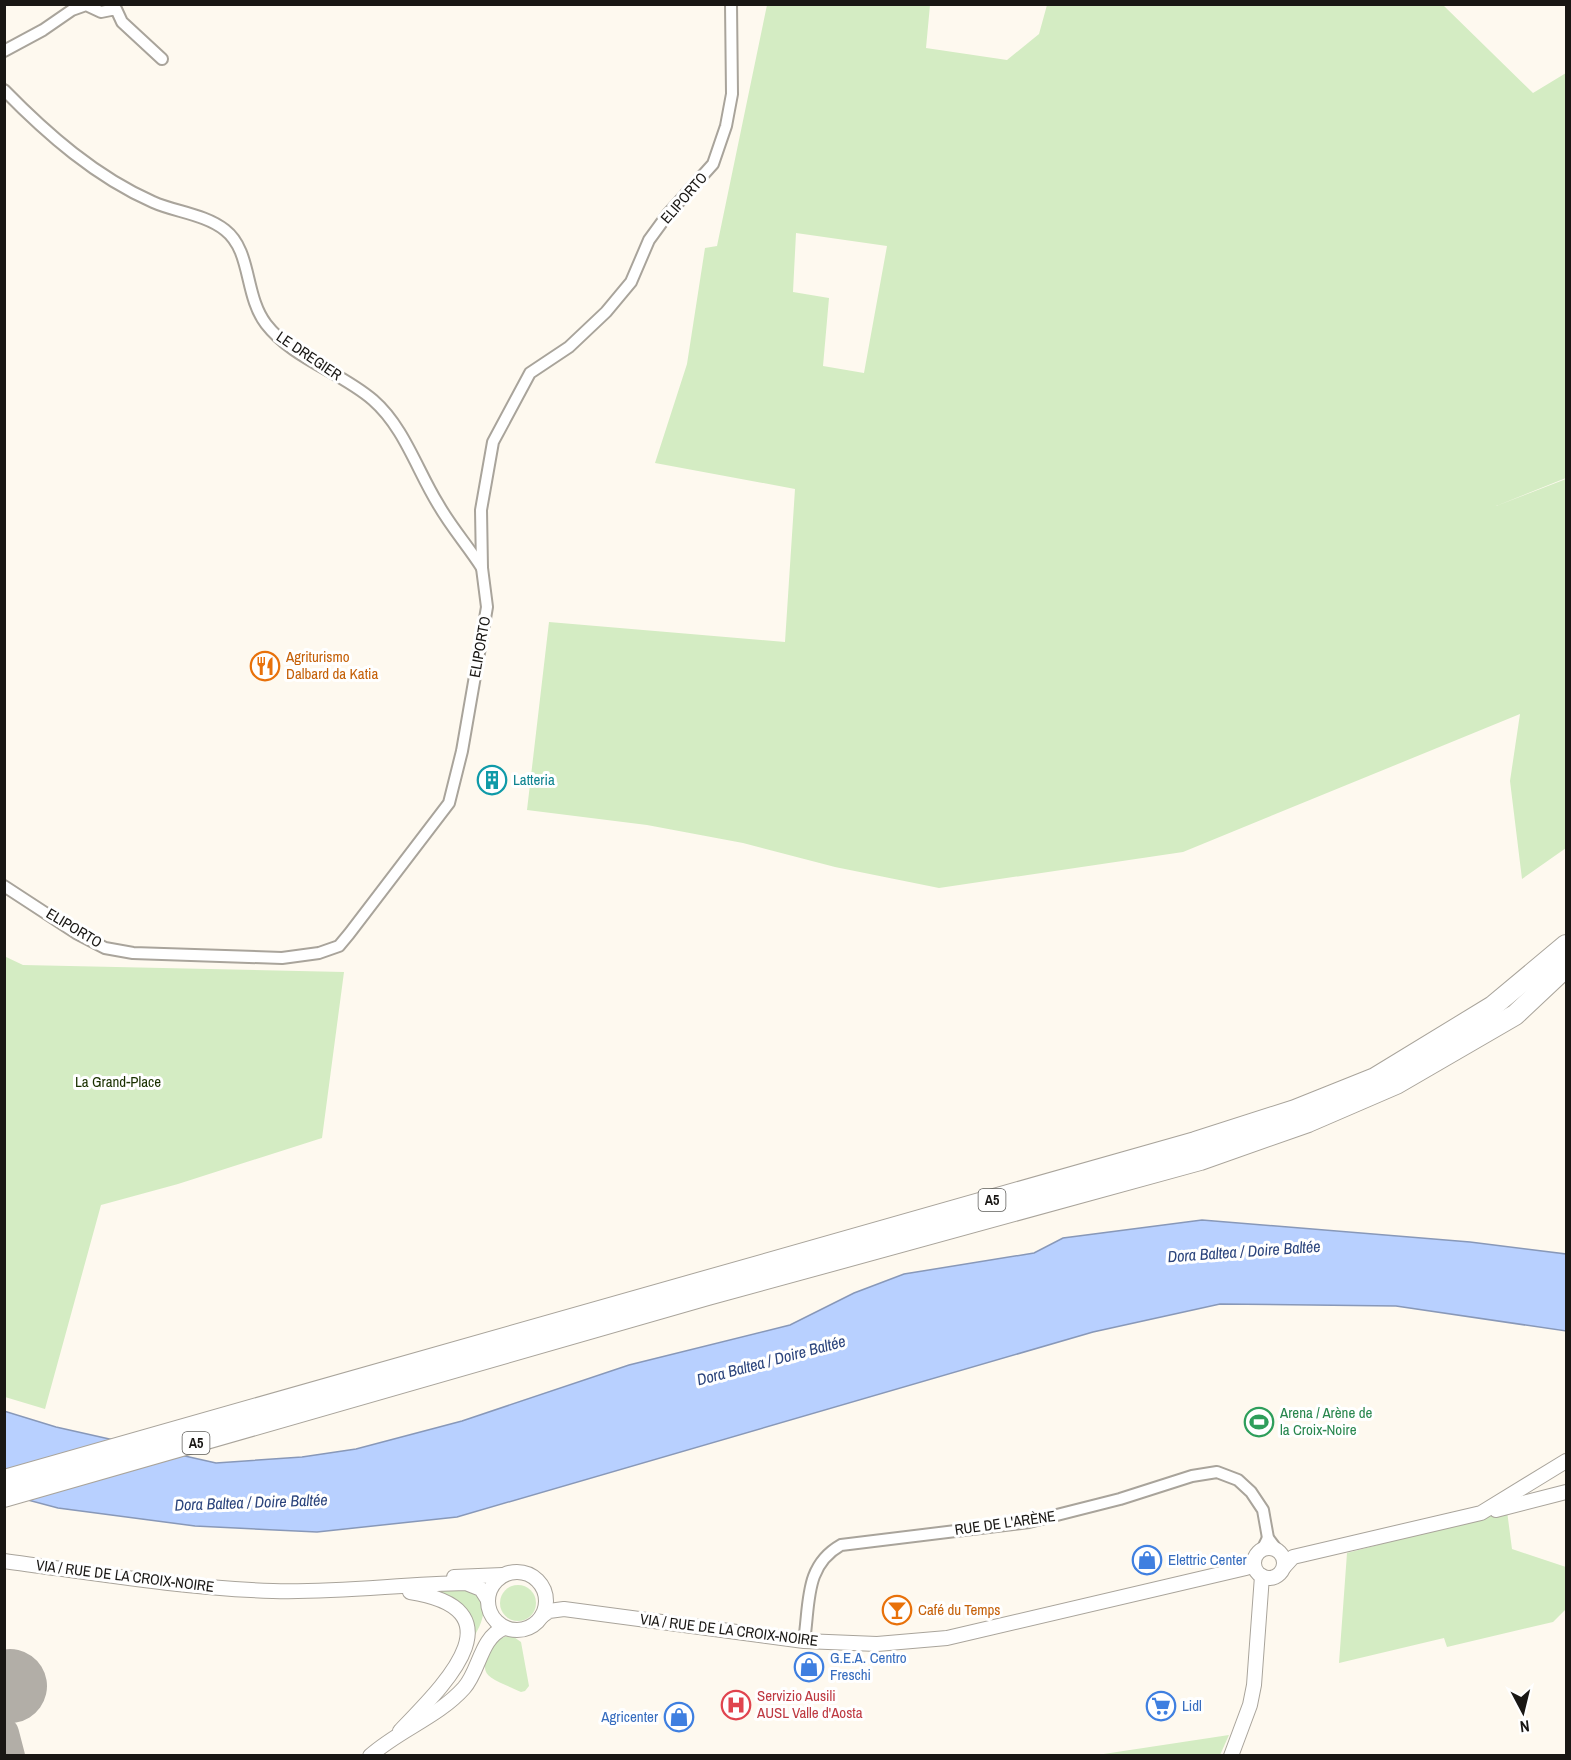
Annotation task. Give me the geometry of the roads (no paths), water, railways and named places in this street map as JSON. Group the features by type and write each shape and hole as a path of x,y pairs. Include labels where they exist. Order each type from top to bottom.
{"highway":[{"name":"A5","path":"4,1497 806,1251 1195,1142 1295,1110 1375,1077 1483,1012 1566,945"},
{"name":"A5","path":"4,1480 708,1295 1200,1160 1297,1126 1396,1084 1515,1015 1566,967"}],"street":[{"name":"ELIPORTO","path":"4,886 76,933 105,948 133,953 282,958 318,953 339,946 392,881 449,803 462,751 487,607 482,568 481,510 493,442 530,373 569,346 606,312 631,282 649,240 668,214 713,164 726,126 732,94 731,4"},
{"path":"4,51 43,30 72,10 87,5 101,12 116,9 122,22 162,59"},
{"name":"LE DREGIER","path":"4,90 59,142 123,187 154,203 224,229 239,246 253,301 267,326 294,348 360,391 383,411 402,437 438,506 482,568"},
{"path":"1481,1514 1566,1461"},
{"name":"RUE DE L'ARÈNE","path":"804,1641 817,1565 829,1552 856,1542 1029,1522 1110,1502 1192,1476 1217,1472 1238,1480 1251,1492 1263,1510 1261,1566"},
{"path":"1261,1566 1281,1573 1288,1562 1566,1492"},
{"path":"1230,1755 1250,1705 1261,1566 1271,1548 1278,1551 1288,1562"},
{"name":"VIA / RUE DE LA CROIX-NOIRE","path":"4,1561 158,1583 274,1591 390,1589 466,1583 481,1589 488,1605"},
{"name":"VIA / RUE DE LA CROIX-NOIRE","path":"542,1616 555,1609 564,1609 804,1641 877,1644 946,1638 1261,1566"},
{"path":"370,1755 441,1699 462,1675 486,1625 488,1605 492,1586 503,1575 520,1572 529,1575 542,1586 545,1595 542,1616 534,1625 522,1630 504,1628 494,1620 488,1605"},
{"name":"VIA / RUE DE LA CROIX-NOIRE","path":"354,1590 462,1576 503,1575"},
{"path":"390,1589 436,1596 458,1611 468,1633 462,1656 454,1671 404,1727"},
{"name":"VIA / RUE DE LA CROIX-NOIRE","path":"545,1595 551,1602 564,1609"},
{"path":"404,1727 437,1712 465,1687 489,1639 504,1628"}],"water":[{"name":"Dora Baltea / Doire Baltée","path":"1202,1220 1470,1242 1566,1254 1566,1331 1396,1306 1220,1304 1093,1332 457,1517 317,1532 195,1526 58,1508 5,1494 4,1411 56,1427 216,1463 302,1457 356,1449 462,1421 629,1365 790,1325 854,1293 904,1274 1034,1253 1063,1238"}],"place":[{"name":"Agriturismo Dalbard da Katia","path":"265,666"},
{"name":"Latteria","path":"492,780"},
{"name":"Arena / Arène de la Croix-Noire","path":"1259,1422"},
{"name":"Elettric Center","path":"1147,1560"},
{"name":"Café du Temps","path":"897,1610"},
{"name":"G.E.A. Centro Freschi","path":"809,1667"},
{"name":"Servizio Ausili AUSL Valle d'Aosta","path":"736,1705"},
{"name":"Lidl","path":"1161,1706"},
{"name":"Agricenter","path":"679,1717"}],"park label":[{"name":"La Grand-Place","path":"118,1082"}]}
